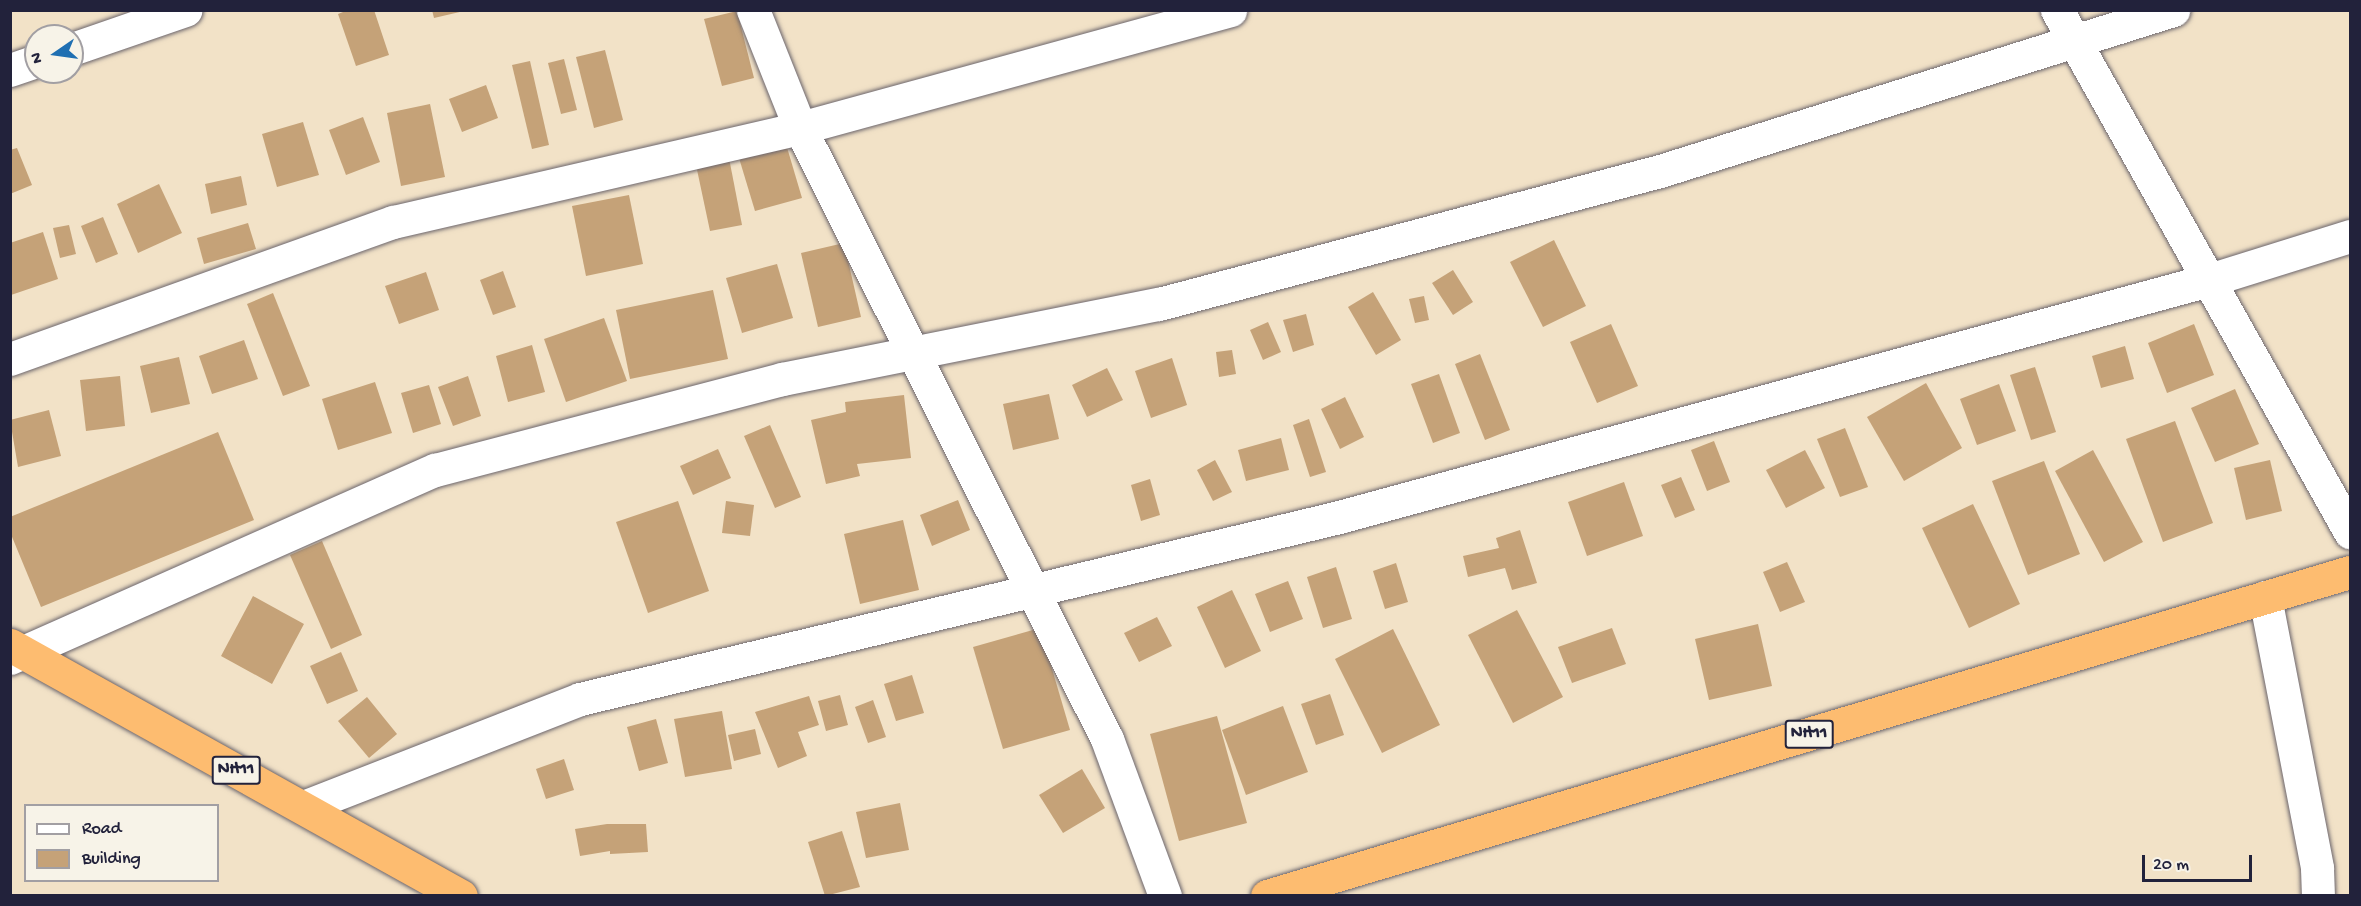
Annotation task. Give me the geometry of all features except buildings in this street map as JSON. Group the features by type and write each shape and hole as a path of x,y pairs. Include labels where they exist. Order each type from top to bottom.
{"highway":[{"name":"NH11","path":"1267,896 2350,572"},
{"name":"NH11","path":"15,652 303,807 460,896"}],"street":[{"path":"84,45 185,10"},
{"path":"753,10 800,128 1029,590 1107,739 1165,896"},
{"path":"10,358 393,222 800,128 1230,10"},
{"path":"2057,10 2350,532"},
{"path":"15,652 435,470 782,379 1159,304 1660,171 2173,10"},
{"path":"303,807 580,699 1339,517 2209,280 2350,236"},
{"path":"2265,597 2317,868 2318,896"}]}
